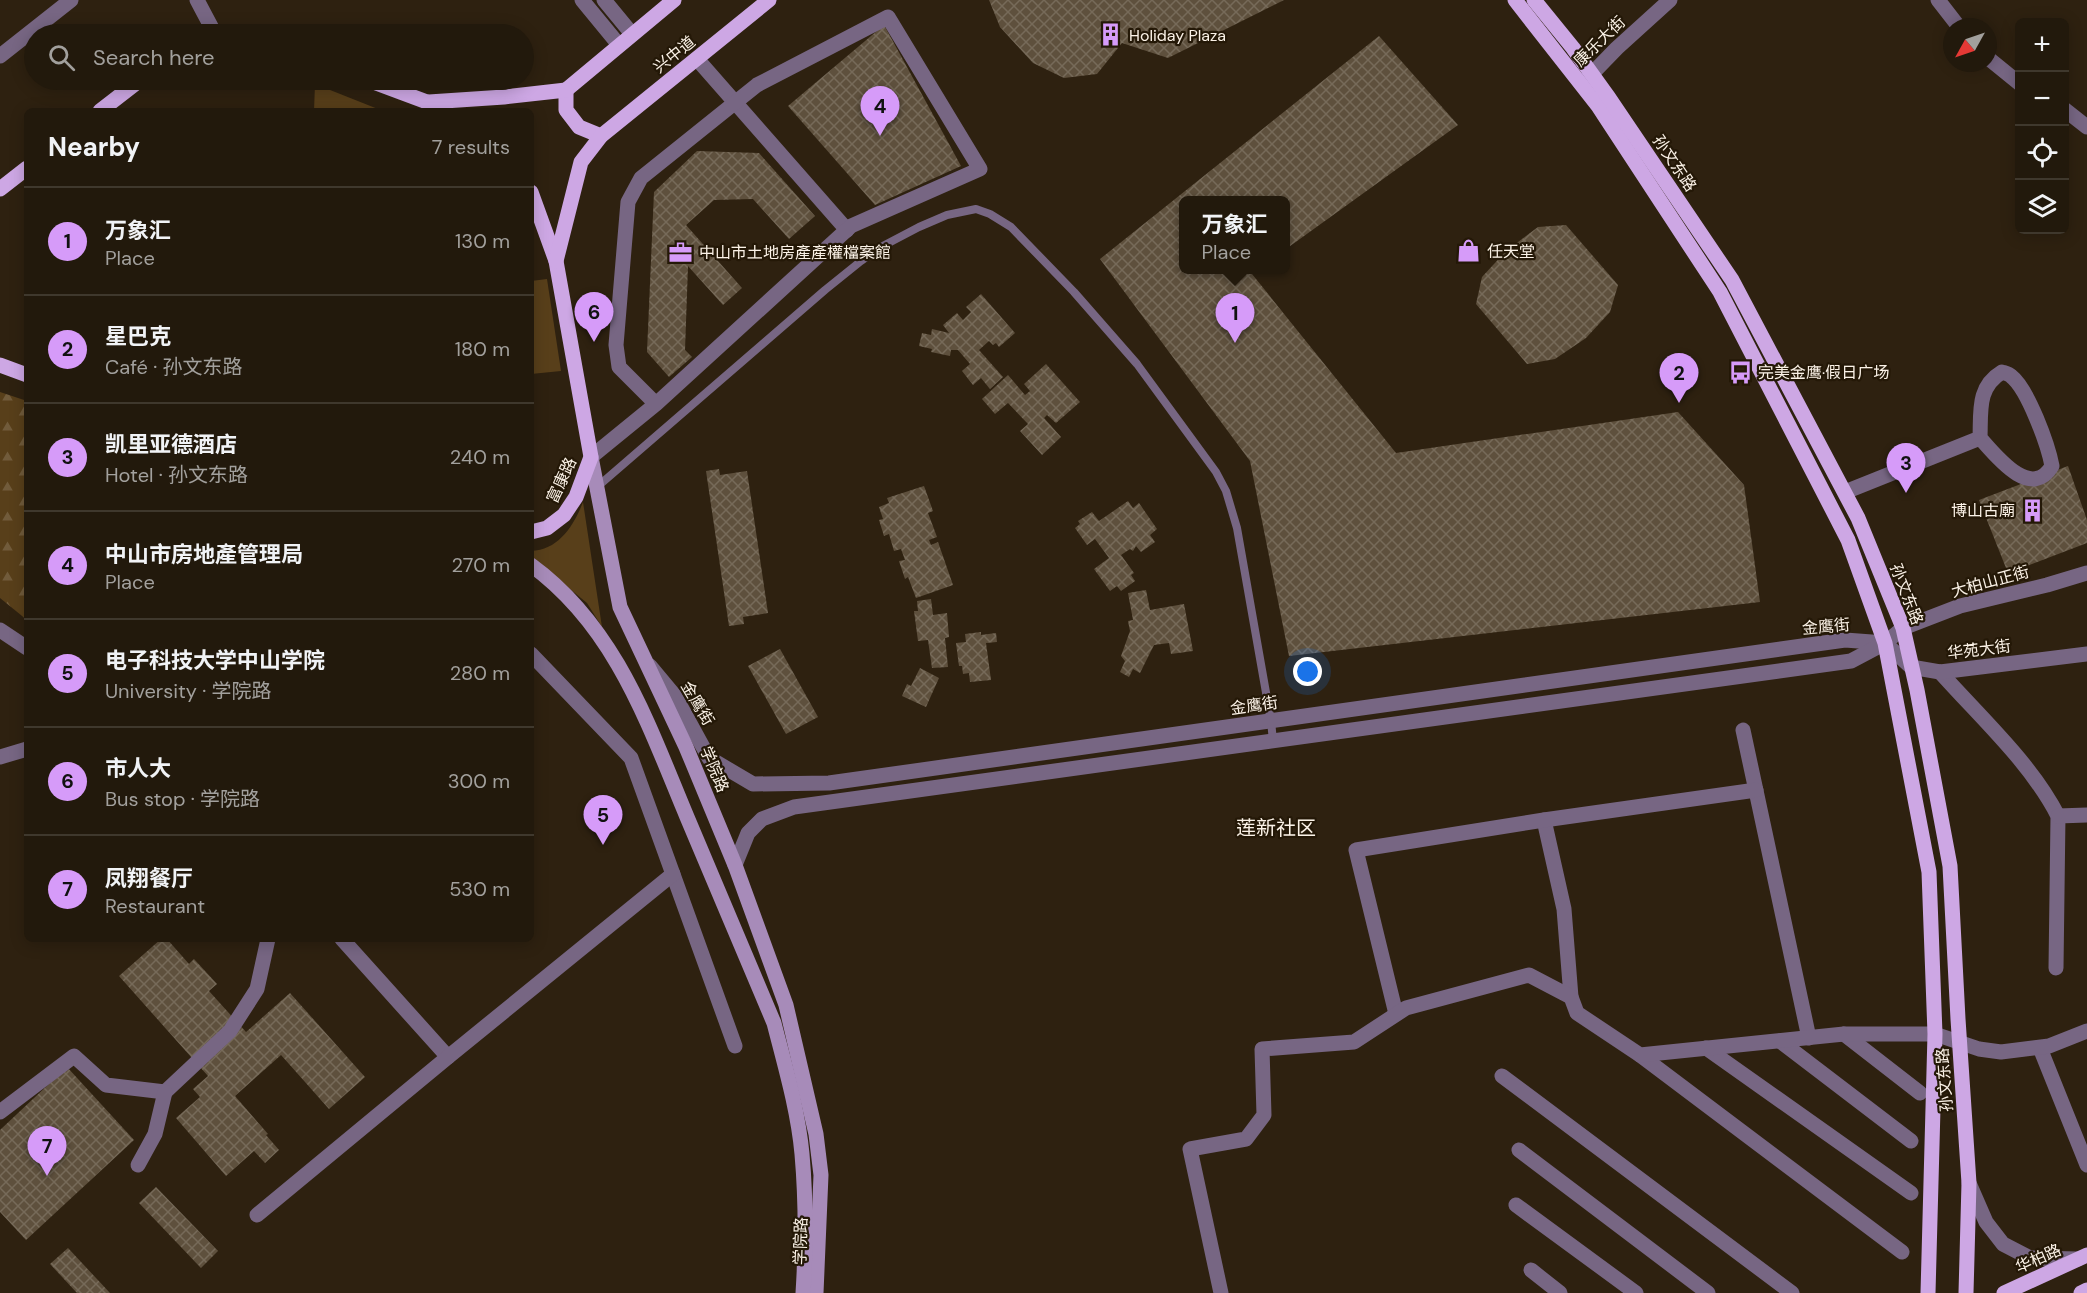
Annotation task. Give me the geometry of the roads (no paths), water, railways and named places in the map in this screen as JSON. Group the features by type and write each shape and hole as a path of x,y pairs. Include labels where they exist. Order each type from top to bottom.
{"main road":[{"path":"429,102 504,98 566,90 674,0"},
{"name":"兴中道","path":"556,261 581,162 601,136 769,0"},
{"name":"孙文东路","path":"1515,0 1586,79 1621,141 1720,292 1848,540 1885,643 1929,872 1935,1034 1928,1293"},
{"name":"孙文东路","path":"1534,0 1586,79 1732,280 1858,518 1902,628 1950,866 1969,1183 1966,1293"},
{"path":"104,108 127,90"},
{"path":"396,90 441,108"},
{"path":"566,90 566,110 579,127 601,136"},
{"path":"0,189 24,170"},
{"path":"534,200 556,261"},
{"name":"学院路","path":"556,261 620,608 686,747 735,865 786,1005 816,1134 821,1175 816,1293"},
{"path":"0,365 24,374"},
{"name":"富康路","path":"534,531 547,528 564,516 576,497 591,457"},
{"name":"学院路","path":"534,567 555,582 602,636 636,696 774,1023 788,1079 802,1153 805,1260 803,1293"},
{"name":"华柏路","path":"2004,1293 2083,1257"},
{"path":"2081,1293 2087,1290"}],"street":[{"path":"41,24 71,0"},
{"path":"197,0 210,24"},
{"path":"582,0 619,45"},
{"path":"604,0 632,34"},
{"name":"康乐大街","path":"1586,79 1670,0"},
{"path":"1938,0 1952,18"},
{"path":"591,457 656,404 851,226 980,169 888,17 757,86 641,178 628,202 616,345 619,367 656,404"},
{"path":"0,56 24,37"},
{"path":"697,59 847,230"},
{"path":"1997,66 2015,81"},
{"path":"2069,114 2087,127"},
{"path":"2002,372 2012,376 2027,397 2049,451 2052,466 2047,474 2038,479 2028,479 2010,469 1980,438 1984,390 1991,379 2002,372"},
{"path":"1845,492 1980,438"},
{"name":"大柏山正街","path":"1902,628 1960,606 2087,573"},
{"path":"735,865 748,833 762,819 794,807 1851,662 1885,643 1902,628"},
{"path":"0,630 24,646"},
{"name":"金鹰街","path":"646,660 675,696 709,758 753,784 829,783 1845,640 1885,643"},
{"path":"1885,643 1911,668"},
{"name":"华苑大街","path":"1911,668 1940,672 2087,654"},
{"path":"534,657 631,758 735,1046"},
{"path":"1940,672 2032,775 2048,796 2058,816 2056,968"},
{"path":"1743,730 1809,1038"},
{"path":"0,757 24,750"},
{"path":"1396,1014 1356,850 1756,790"},
{"path":"2058,816 2087,815"},
{"path":"1544,820 1564,909 1571,997 1577,1013 1641,1055 1902,1252"},
{"path":"257,1215 673,874"},
{"path":"138,1166 155,1134 165,1092 230,1031 257,989 267,942"},
{"path":"345,942 448,1057"},
{"path":"1221,1293 1190,1149 1246,1139 1264,1116 1262,1049 1354,1042 1406,1008 1529,975 1571,997"},
{"path":"1641,1055 1844,1034 1935,1034 1979,1049 2001,1052 2049,1046 2087,1031"},
{"path":"1844,1034 1920,1093"},
{"path":"1780,1041 1911,1141"},
{"path":"1706,1048 1911,1193"},
{"path":"2040,1048 2087,1165"},
{"path":"0,1112 74,1056 106,1085 165,1092"},
{"path":"1502,1076 1792,1293"},
{"path":"1519,1150 1708,1293"},
{"path":"1969,1183 1986,1222 2003,1244 2030,1258 2083,1257"},
{"path":"1516,1205 1636,1293"},
{"path":"1531,1270 1560,1293"}],"lane":[{"path":"597,487 816,298 879,248 948,215 976,209 990,214 1011,227 1081,300 1137,364 1216,472 1226,491 1237,528 1273,741"}],"place":[{"name":"Holiday Plaza","path":"1111,35"},
{"name":"中山市房地產管理局","path":"880,136"},
{"name":"任天堂","path":"1469,251"},
{"name":"中山市土地房產產權檔案館","path":"681,252"},
{"name":"市人大","path":"594,342"},
{"name":"万象汇","path":"1235,343"},
{"name":"完美金鹰·假日广场","path":"1740,372"},
{"name":"星巴克","path":"1679,403"},
{"name":"凯里亚德酒店","path":"1906,493"},
{"name":"博山古廟","path":"2033,510"},
{"name":"电子科技大学中山学院","path":"603,845"},
{"name":"凤翔餐厅","path":"47,1176"}],"district":[{"name":"莲新社区","path":"1276,828"}]}
